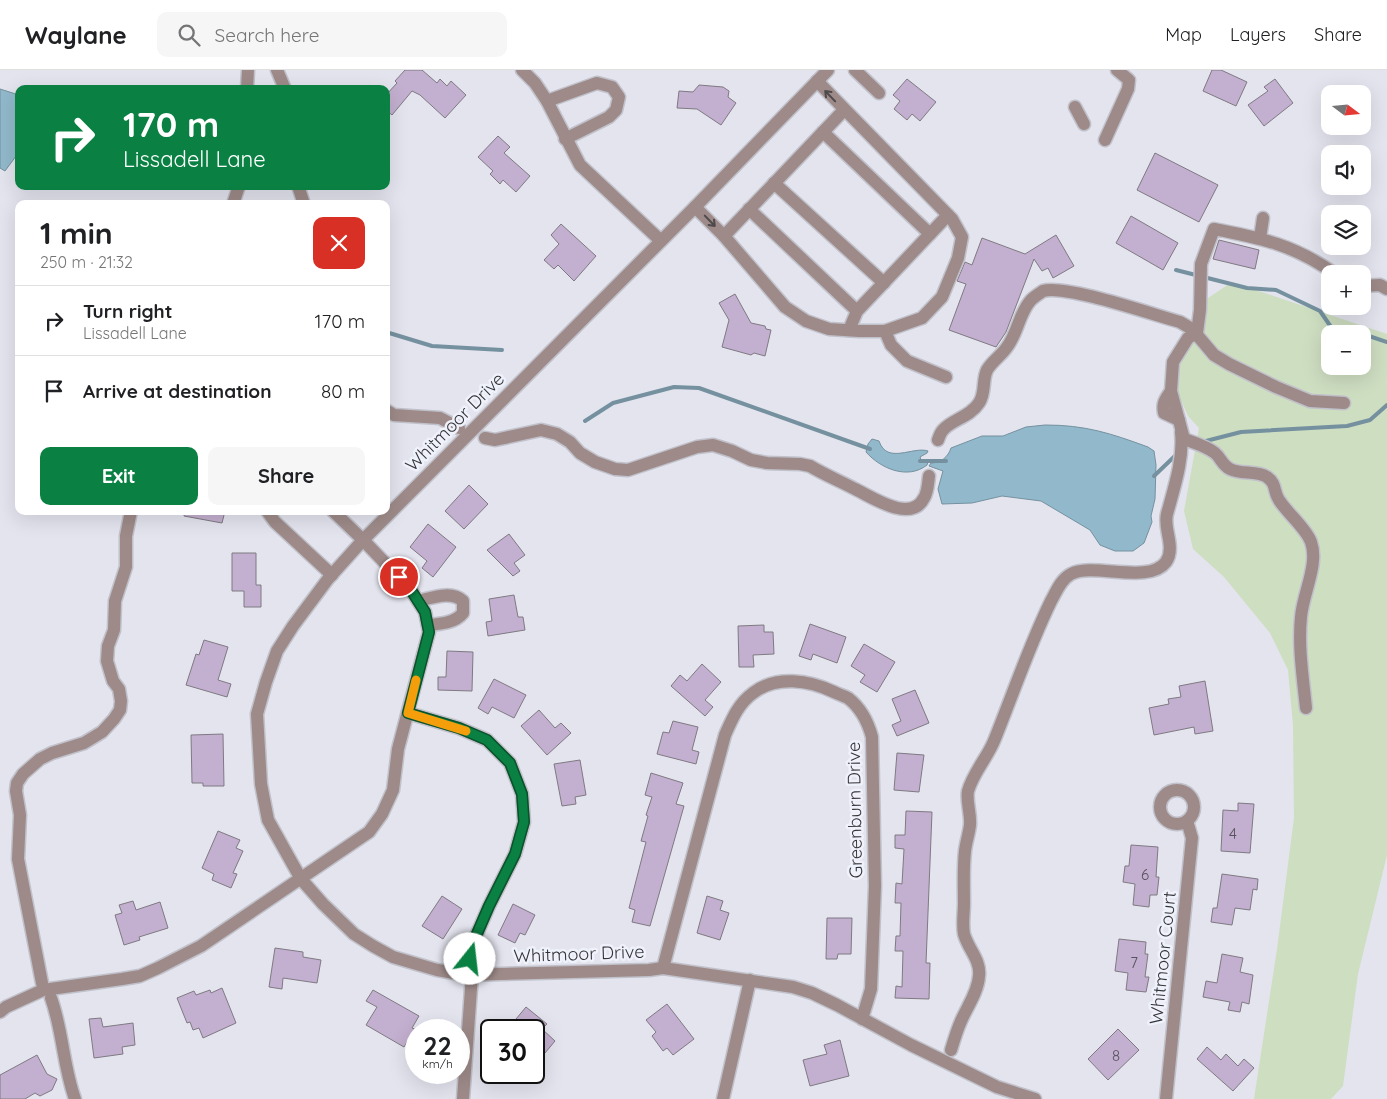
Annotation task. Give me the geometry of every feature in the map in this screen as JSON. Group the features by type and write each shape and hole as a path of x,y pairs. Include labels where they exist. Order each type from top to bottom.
{"street":[{"path":"247,85 248,70"},
{"path":"277,70 283,85"},
{"path":"522,70 535,83 546,101 580,165 660,240"},
{"name":"Whitmoor Drive","path":"390,514 660,240 695,207 828,70"},
{"path":"855,70 879,93"},
{"path":"1105,140 1128,89 1129,80 1117,70"},
{"path":"695,207 724,236 785,307 806,320 829,329 886,331 922,318 942,297 958,258 962,237 952,219 816,81"},
{"path":"546,101 598,83 612,87 619,97 616,110 609,117 565,139"},
{"path":"1075,108 1084,124"},
{"path":"724,236 844,110"},
{"path":"823,132 930,234"},
{"path":"774,183 884,283"},
{"path":"749,209 857,311"},
{"path":"849,330 857,311 948,215"},
{"path":"1260,238 1263,218"},
{"path":"1197,333 1200,310 1201,264 1214,229 1260,238 1299,251 1321,265"},
{"path":"1371,286 1386,286"},
{"path":"938,440 943,430 963,418 978,405 983,396 986,372 993,361 1008,346 1024,310 1032,299 1044,291 1061,290 1090,296 1180,322 1197,333 1214,355 1276,387 1310,401 1344,403"},
{"path":"886,331 891,345 907,361 946,378"},
{"path":"1197,333 1188,338 1173,362 1171,391 1184,439 1217,454 1223,466 1232,471 1266,476 1275,485 1277,497 1311,541 1313,554 1312,571 1306,588 1300,623 1300,646 1306,708"},
{"path":"390,412 394,415 440,418 459,428"},
{"path":"951,1050 960,1022 979,977 978,963 964,934 965,850 970,823 967,800 969,789 994,743 1033,640 1054,594 1065,578 1072,573 1081,571 1124,572 1150,570 1166,562 1170,552 1170,543 1165,527 1166,517 1179,465 1182,442 1180,426"},
{"path":"485,438 495,440 540,430 557,434 570,442 580,454 595,462 628,470 697,447 713,445 751,460 810,466 882,504 896,508 908,509 918,506 924,499 929,476"},
{"path":"42,983 18,859 20,815 16,791 23,774 40,759 52,753 84,743 102,732 120,710 121,701 118,689 113,681 107,662 108,646 114,630 115,600 126,568 126,536 129,515"},
{"path":"270,515 332,575"},
{"path":"0,1012 6,1007 43,990 140,976 202,946 369,832 382,814 393,790 398,749 429,632 428,625 425,612 411,590 364,540 337,515"},
{"name":"Whitmoor Drive","path":"389,515 332,575 293,626 278,651 266,682 257,714 261,784 268,820 301,879 323,904 354,934 393,957 437,970 469,975 663,968 793,988 812,993 837,1005 997,1087 1035,1099"},
{"path":"418,601 450,594 459,597 464,605 464,613 458,619 428,625"},
{"name":"Greenburn Drive","path":"663,968 732,718 741,704 753,692 767,685 783,681 818,685 847,698 862,714 869,726 872,737 875,886 872,980 862,1019"},
{"path":"408,713 459,728 487,740 510,763 522,794 524,822 515,854 473,943 469,975 463,1099"},
{"name":"Whitmoor Court","path":"1166,1099 1192,838 1186,821"},
{"path":"723,1099 750,980"},
{"path":"51,998 57,1014 68,1076 75,1099"}],"green space":[{"path":"1232,282 1321,312 1321,315 1330,315 1360,325 1321,325 1321,375 1371,375 1371,329 1387,334 1387,855 1358,974 1343,1086 1331,1099 1254,1099 1277,949 1294,818 1293,725 1288,670 1270,633 1224,577 1193,549 1184,511 1199,428 1188,416 1176,389 1176,364 1185,349 1208,298"}],"water":[{"path":"0,89 15,94 15,157 5,171 0,168"},
{"path":"1045,425 1073,426 1097,431 1134,442 1154,451 1156,465 1155,499 1151,516 1152,522 1144,543 1133,551 1115,551 1100,545 1090,530 1041,501 1002,496 972,503 942,504 938,489 943,471 929,466 931,463 944,459 951,448 982,436 1003,436 1026,427"},
{"path":"872,439 879,441 888,452 928,451 920,457 921,460 928,462 927,465 912,472 887,468 866,452 868,444"}],"building":[{"path":"405,70 422,70 437,83 440,79 447,86 451,81 466,95 445,118 420,95 412,91 392,115 390,113 390,91 397,83 395,81"},
{"path":"1212,70 1221,70 1247,82 1236,106 1203,91"},
{"path":"907,79 936,102 920,121 912,114 907,120 894,109 900,101 893,95"},
{"path":"1275,79 1293,103 1264,126 1248,105 1268,91 1264,87"},
{"path":"699,85 723,87 729,91 728,97 736,103 721,125 697,109 677,108 679,91 693,92"},
{"path":"498,136 510,147 504,153 530,176 516,192 503,180 500,184 490,174 493,171 478,157"},
{"path":"1155,153 1218,185 1199,222 1137,190"},
{"path":"1131,216 1178,243 1163,270 1116,243"},
{"path":"561,224 596,256 574,281 558,265 554,269 544,260 559,244 551,235"},
{"path":"1056,235 1074,266 1053,278 1048,268 1042,271 1034,259 1006,332 996,347 949,330 966,284 957,281 965,262 972,265 982,238 1025,254"},
{"path":"1219,240 1259,250 1255,269 1213,259"},
{"path":"735,294 751,323 765,326 766,329 771,330 765,356 754,353 751,355 722,347 729,320 719,303"},
{"path":"469,485 488,504 464,529 445,511"},
{"path":"184,515 224,515 222,523"},
{"path":"428,524 456,547 433,577 422,568 427,561 410,547"},
{"path":"509,534 525,555 514,563 520,571 513,576 487,550"},
{"path":"232,553 256,553 256,585 261,585 261,607 244,607 244,591 232,591"},
{"path":"514,595 518,617 523,617 525,630 488,636 486,622 492,621 489,599"},
{"path":"810,624 846,637 837,663 813,654 811,660 799,656"},
{"path":"764,625 764,632 773,632 774,654 753,655 754,667 739,667 738,626"},
{"path":"204,640 228,647 218,680 231,684 227,697 186,685 196,654 199,655"},
{"path":"864,644 895,662 877,692 860,682 865,675 851,666"},
{"path":"447,651 473,652 472,691 438,690 438,677 446,677"},
{"path":"702,664 721,682 705,700 713,707 705,716 671,686 680,675 687,681"},
{"path":"494,679 526,695 514,718 492,707 488,714 478,708"},
{"path":"1205,681 1213,731 1195,734 1194,727 1154,735 1149,708 1169,704 1168,699 1181,697 1179,686"},
{"path":"915,690 929,723 897,736 892,725 901,721 892,699"},
{"path":"539,710 555,728 561,723 571,733 547,755 521,726"},
{"path":"673,721 698,727 692,750 699,752 696,764 657,754 663,732 669,733"},
{"path":"223,734 224,786 203,786 203,783 192,783 191,735"},
{"path":"897,753 924,755 919,792 894,790"},
{"path":"580,760 586,795 575,797 576,804 562,806 554,764"},
{"path":"651,773 683,783 676,804 684,806 650,926 632,922 635,910 629,908 646,842 641,841 652,797 645,795"},
{"path":"1238,803 1254,804 1250,853 1221,851 1223,810 1238,811"},
{"path":"906,811 932,812 926,963 930,963 929,999 895,998 896,986 902,987 903,951 895,951 896,936 900,936 901,903 895,903 896,883 902,884 904,849 895,848 895,835 905,835"},
{"path":"218,831 240,840 236,848 243,851 233,873 237,874 231,888 212,880 214,874 202,868"},
{"path":"1131,845 1158,847 1156,877 1159,877 1157,895 1150,895 1149,907 1133,905 1135,884 1123,882 1125,866 1129,866"},
{"path":"1222,874 1258,879 1257,890 1253,889 1250,910 1235,908 1232,925 1211,922 1213,908 1217,908"},
{"path":"442,896 462,909 443,939 422,926"},
{"path":"707,896 723,901 720,910 729,913 720,940 697,933"},
{"path":"133,901 136,910 160,902 168,928 139,937 140,940 124,945 115,915 122,913 119,905"},
{"path":"513,904 535,915 525,935 520,933 515,943 498,935"},
{"path":"827,918 852,918 851,954 838,954 837,959 826,959"},
{"path":"1119,939 1146,942 1145,954 1148,954 1145,977 1149,977 1146,992 1126,990 1128,973 1115,971"},
{"path":"275,948 303,952 303,957 321,960 317,983 283,978 282,989 269,987"},
{"path":"1222,954 1243,958 1240,972 1253,975 1249,1004 1242,1002 1240,1012 1228,1010 1230,1002 1203,997 1206,981 1217,983"},
{"path":"222,988 236,1023 203,1038 199,1028 193,1030 190,1022 187,1023 177,998 194,991 196,995 210,990 211,993"},
{"path":"373,990 419,1016 417,1019 405,1019 404,1047 366,1025 377,1007 366,1001"},
{"path":"667,1004 694,1039 673,1055 667,1048 663,1051 652,1036 656,1032 646,1020"},
{"path":"526,1007 541,1019 516,1019"},
{"path":"101,1018 103,1027 133,1023 135,1045 122,1047 123,1054 94,1058 89,1019"},
{"path":"1118,1029 1139,1050 1108,1080 1088,1059"},
{"path":"545,1032 555,1041 545,1053"},
{"path":"840,1040 849,1076 810,1086 803,1060 827,1054 824,1045"},
{"path":"1207,1047 1221,1060 1226,1054 1238,1066 1244,1059 1254,1068 1233,1091 1197,1059"},
{"path":"37,1055 47,1074 57,1079 52,1090 40,1096 35,1093 25,1099 0,1099 0,1075"}],"waterway":[{"path":"1176,270 1247,288 1276,290 1320,311 1331,327 1363,334 1387,342"},
{"path":"390,333 432,346 502,350"},
{"path":"585,421 613,403 674,387 699,388 870,449"},
{"path":"1202,442 1241,432 1347,426 1370,420 1387,405"},
{"path":"1154,476 1178,453"},
{"path":"920,461 946,461"}],"slow traffic":[{"path":"416,680 408,713 466,731"}],"route":[{"path":"399,577 411,590 425,612 429,632 408,713 459,728 487,740 510,763 522,794 524,822 515,854 473,943 470,959"}]}
